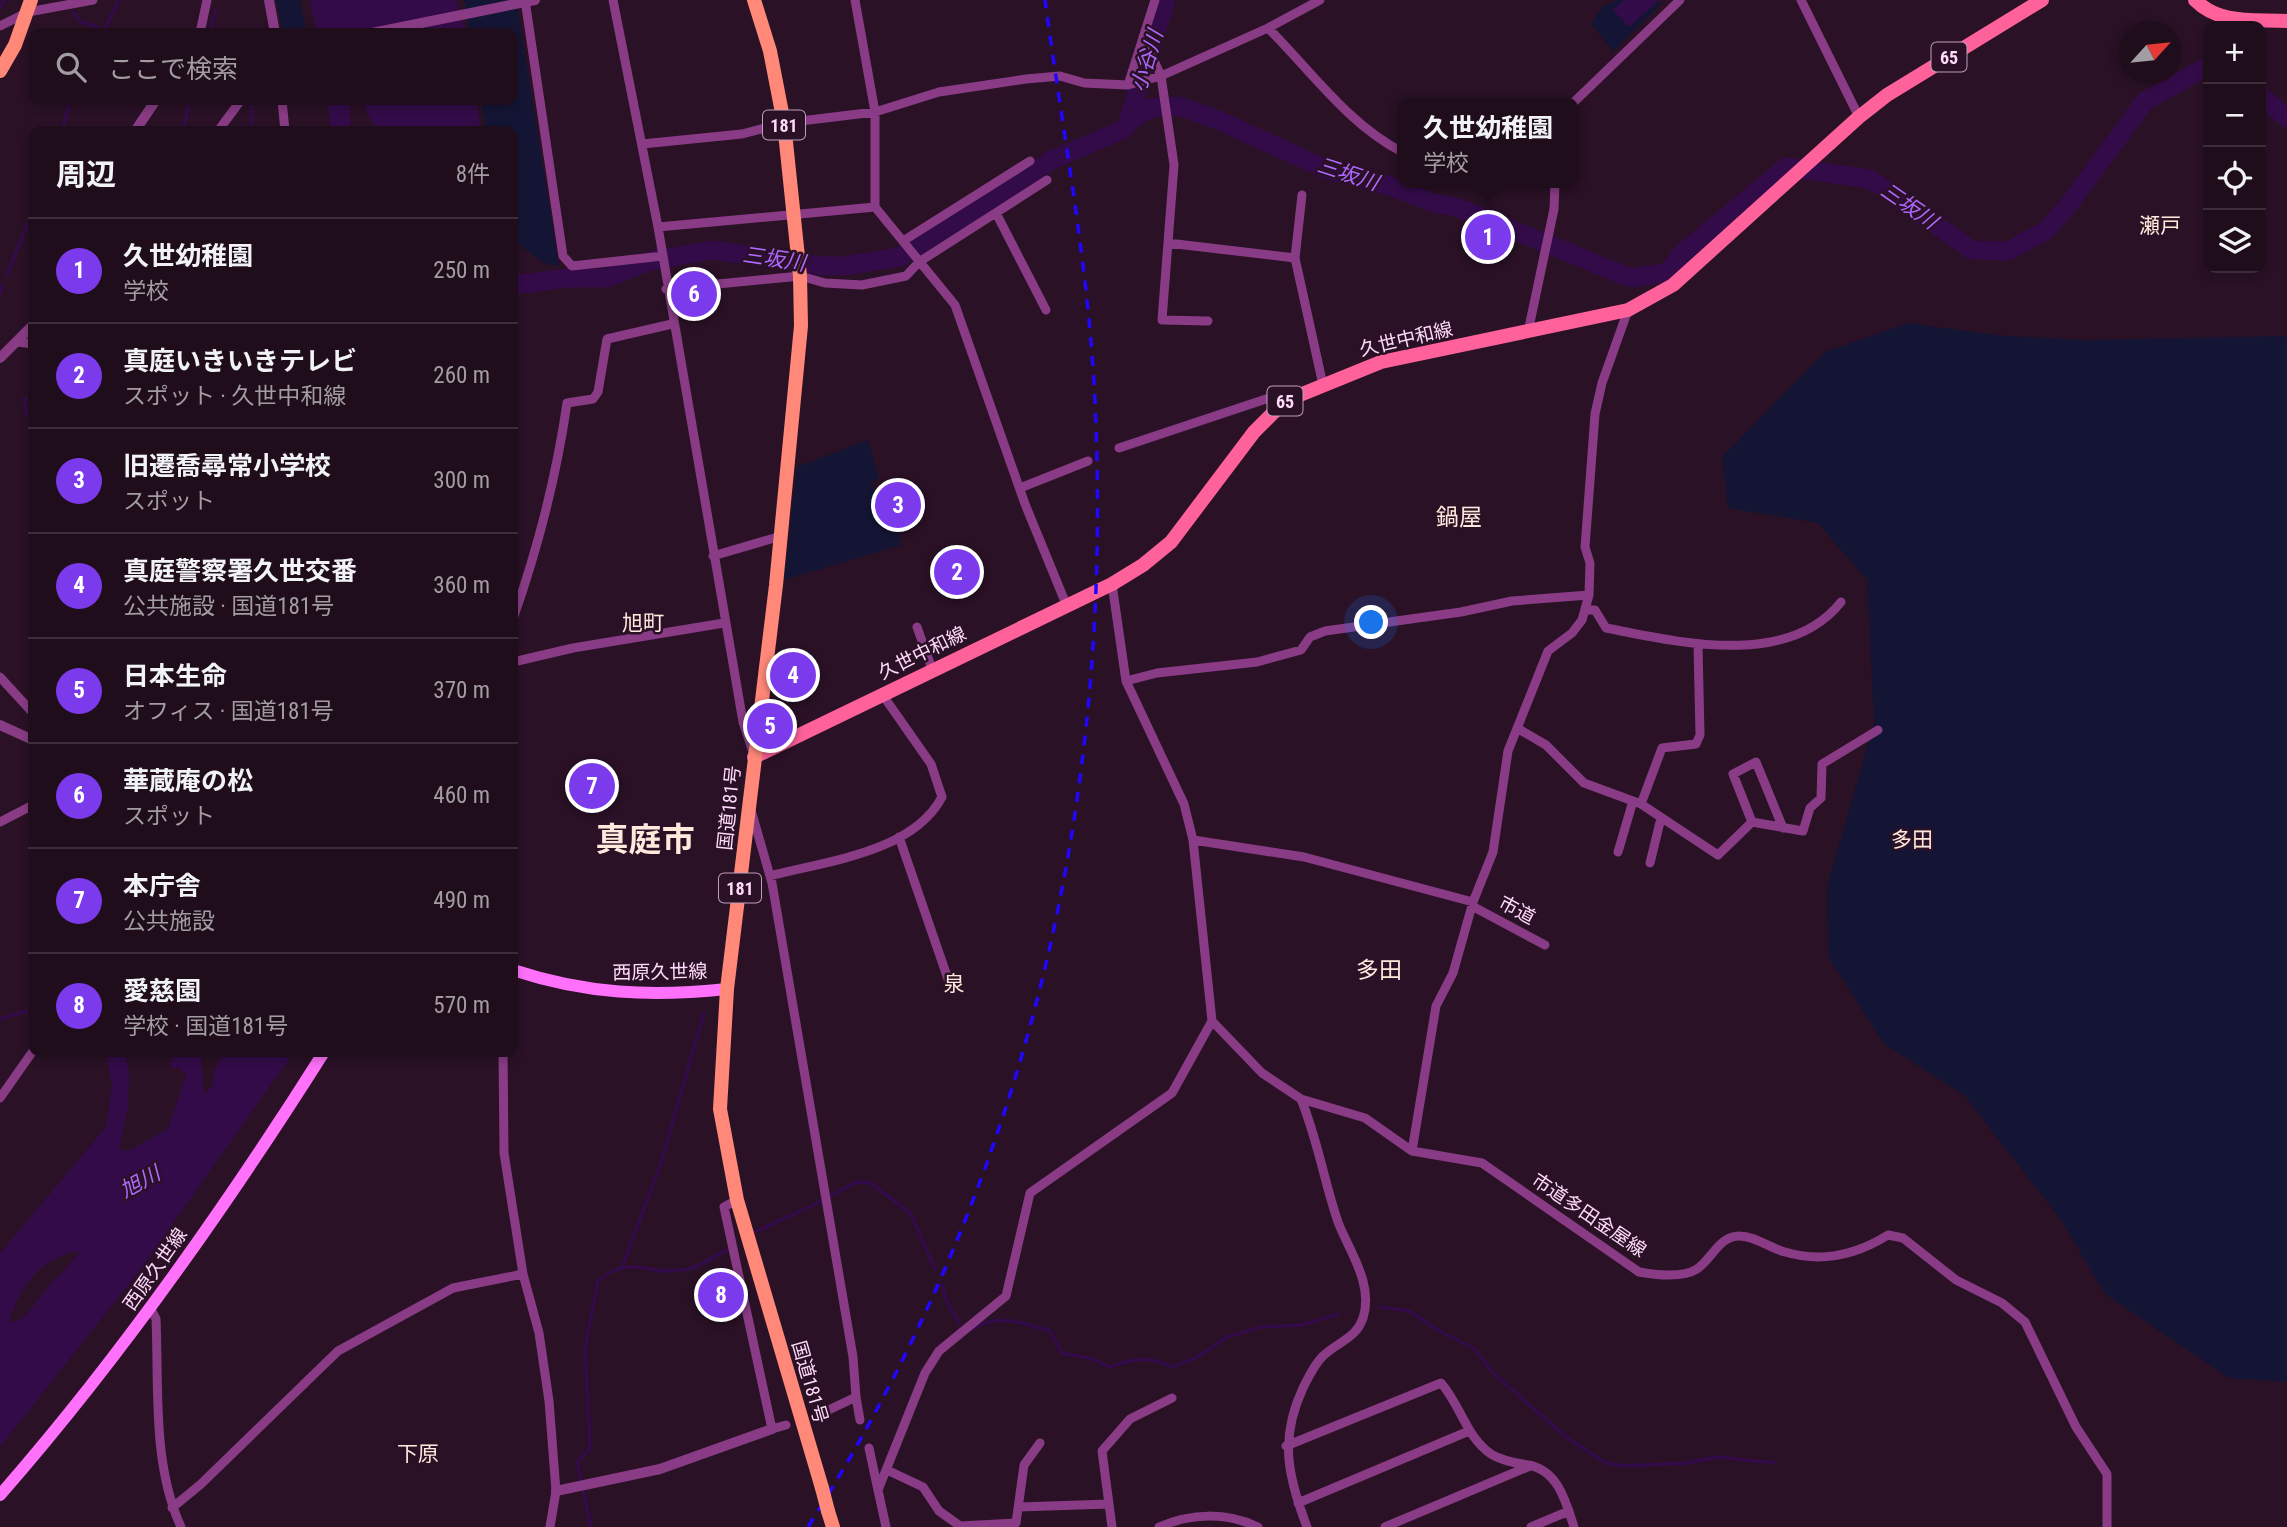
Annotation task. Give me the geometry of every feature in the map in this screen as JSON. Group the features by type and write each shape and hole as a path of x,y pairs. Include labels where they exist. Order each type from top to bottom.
{"highway":[{"name":"国道181号","path":"754,0 770,51 784,123 800,276 801,326 781,536 727,989 720,1109 737,1200 833,1527"},
{"path":"0,71 16,45 29,6"}],"main road":[{"name":"久世中和線","path":"754,757 1112,584 1143,565 1171,542 1254,432 1285,401 1381,362 1528,334 1628,310 1673,285 1800,167 1859,117 1897,89 2042,0"},
{"path":"2195,0 2215,14 2232,20 2287,21"},
{"name":"西原久世線","path":"518,971 589,991 653,993 727,989"},
{"name":"西原久世線","path":"0,1495 68,1418 151,1309 265,1144 321,1057"}],"street":[{"path":"0,26 29,6 93,0"},
{"path":"201,28 207,0"},
{"path":"269,0 274,28"},
{"path":"613,0 658,227 666,289 724,622 743,722 754,757"},
{"path":"855,0 875,112 875,207 956,305 1020,488 1066,604"},
{"path":"1128,85 1155,0"},
{"path":"642,144 742,134 784,123 875,112 939,92 1026,79 1060,76 1084,83 1128,85 1161,76 1268,28 1320,0"},
{"path":"1579,97 1680,0"},
{"path":"1801,0 1859,117"},
{"path":"397,28 529,1 563,256 572,266 663,256"},
{"path":"1268,28 1354,120 1379,140 1397,149"},
{"path":"1143,37 1161,76 1174,165 1162,320 1208,321"},
{"path":"138,126 153,105"},
{"path":"222,126 237,105"},
{"path":"282,105 285,126"},
{"path":"903,241 1030,161"},
{"path":"666,289 800,276 825,283 862,285 906,276 918,260 1047,180"},
{"path":"1528,334 1554,209 1555,188"},
{"path":"1302,195 1295,258 1323,385"},
{"path":"658,227 875,207"},
{"path":"996,213 1046,310"},
{"path":"1168,243 1295,258"},
{"path":"1212,1021 1262,1073 1301,1100 1365,1118 1412,1151 1436,1006 1453,973 1473,904 1493,852 1508,751 1548,651 1572,633 1582,620 1589,595 1590,563 1586,547 1595,414 1602,383 1628,310"},
{"path":"518,604 557,474 567,404 593,399 598,392 607,339 672,324"},
{"path":"0,358 28,331"},
{"path":"18,342 28,343"},
{"path":"1119,448 1272,397 1285,401"},
{"path":"1020,488 1088,461"},
{"path":"713,556 781,536"},
{"path":"878,1490 925,1373 939,1351 1006,1296 1030,1193 1172,1093 1212,1021 1193,840 1184,804 1126,681 1112,584"},
{"path":"1126,681 1157,673 1256,663 1301,650 1310,637 1325,631 1461,612 1512,601 1589,595"},
{"path":"1585,610 1595,610 1606,628 1698,645 1767,644 1827,619 1841,601"},
{"path":"518,661 573,648 724,622"},
{"path":"917,627 932,669"},
{"path":"1618,852 1662,748 1696,744 1700,735 1698,645"},
{"path":"0,677 28,708"},
{"path":"770,876 835,863 900,836 932,815 942,797 931,764 882,694"},
{"path":"743,722 758,725"},
{"path":"0,725 28,738"},
{"path":"1517,728 1546,745 1584,783 1637,803 1718,855 1752,822"},
{"path":"1752,822 1803,831 1810,808 1821,798 1822,764 1878,730"},
{"path":"1752,822 1733,774 1756,762 1783,828"},
{"path":"750,805 770,876 851,1343 860,1420"},
{"path":"0,821 28,807"},
{"path":"1650,863 1661,818"},
{"path":"900,836 948,979"},
{"name":"市道","path":"1193,840 1304,857 1473,904 1545,945"},
{"path":"0,1098 29,1057"},
{"path":"503,1057 504,1153 523,1274 539,1333 556,1491 550,1527"},
{"path":"1301,1100 1317,1137 1338,1221 1366,1294 1364,1316 1357,1332 1320,1359 1298,1398 1286,1446 1298,1503 1307,1527"},
{"name":"市道多田金屋線","path":"1412,1151 1482,1163 1614,1256 1639,1272 1652,1275 1697,1269 1725,1240 1739,1236 1787,1253 1841,1257 1870,1247 1888,1235 1903,1238 1956,1280 2002,1303 2025,1322 2076,1427 2107,1474 2107,1527"},
{"path":"737,1200 724,1207 772,1429"},
{"path":"172,1508 201,1484 338,1351 353,1340 453,1288 523,1274"},
{"path":"151,1309 156,1319 162,1461 172,1508 181,1527"},
{"path":"1286,1446 1441,1383 1449,1392 1469,1431 1491,1454 1514,1463 1531,1465 1550,1476 1569,1511 1574,1527"},
{"path":"816,1416 856,1397"},
{"path":"1112,1527 1102,1451 1130,1419 1172,1398"},
{"path":"556,1491 660,1469 786,1425"},
{"path":"1298,1503 1469,1431"},
{"path":"887,1470 922,1487 939,1511 960,1526 1016,1523 1024,1465 1040,1443"},
{"path":"869,1448 886,1527"},
{"path":"1385,1527 1531,1465"},
{"path":"1018,1507 1109,1504"},
{"path":"1531,1527 1569,1511"},
{"path":"1160,1527 1184,1517 1204,1515 1258,1527"},
{"path":"1182,1527 1184,1517"}],"shaded area":[{"path":"276,0 300,0 305,28 282,28"},
{"path":"464,0 516,0 559,266 544,263 518,244 518,126 485,126 482,105 518,105 518,28 468,28"},
{"path":"1617,0 1663,2 1613,51 1591,24 1602,7"},
{"path":"1908,323 1996,335 2081,340 2287,336 2287,1382 2229,1378 2105,1294 2061,1220 1965,1096 1883,1043 1828,956 1827,886 1874,723 1867,580 1818,523 1728,508 1722,457 1825,352"},
{"path":"868,440 879,479 871,482 885,527 896,525 901,545 784,580 797,467"}],"water":[{"path":"310,0 456,0 464,28 316,28"},
{"path":"1624,0 1658,1 1629,27 1613,10"},
{"path":"328,105 349,105 351,126 330,126"},
{"path":"363,105 477,105 480,126 374,126"},
{"name":"旭川","path":"107,1057 126,1057 129,1076 128,1106 119,1149 128,1151 168,1129 186,1075 179,1068 170,1068 173,1057 202,1057 204,1094 212,1087 215,1070 222,1057 290,1057 143,1266 0,1447 0,1253 106,1127 112,1086","holes":["80,1251 21,1319 9,1323 19,1297 34,1275 54,1259"]}],"waterway":[{"path":"0,7 5,0"},
{"name":"小谷川","path":"1128,122 1166,0"},
{"path":"105,28 118,2"},
{"path":"211,28 216,10"},
{"path":"73,12 81,22 98,28"},
{"name":"三坂川","path":"518,284 567,278 607,278 650,261 712,250 823,266 843,266 900,257 1052,160 1124,129 1128,122 1150,108 1179,106 1218,120 1328,170 1390,186 1433,203 1456,207 1632,278 1669,272 1680,255 1786,167 1870,179 1972,250 2008,251 2045,231 2068,206 2145,101 2203,69"},
{"name":"三坂川","path":"2266,100 2287,118"},
{"path":"64,126 69,105"},
{"path":"184,126 189,105"},
{"path":"251,126 252,105"},
{"path":"7,275 28,222"},
{"path":"0,294 3,285"},
{"path":"27,415 24,399 28,399"},
{"path":"0,1019 28,1011"},
{"path":"623,1265 661,1163 704,1013"},
{"path":"828,1197 857,1182 871,1183 911,1214 935,1269"},
{"path":"755,1232 822,1201"},
{"path":"591,1527 577,1462 590,1448 585,1348 598,1281 621,1268 669,1271 688,1269 727,1250"},
{"path":"942,1285 947,1302 960,1324"},
{"path":"1380,1307 1410,1311 1436,1329 1475,1349 1493,1373 1565,1436 1606,1463 1625,1466 1686,1463 1717,1457 1775,1463"},
{"path":"973,1329 991,1321 1010,1321 1050,1331 1062,1353 1089,1358 1110,1367 1142,1359 1173,1367 1197,1357 1227,1337 1261,1327 1301,1325 1339,1314"}],"railway":[{"path":"808,1527 883,1397 947,1264 999,1128 1040,988 1070,846 1089,701 1097,553 1095,403 1081,251 1045,0"}],"place":[{"name":"久世幼稚園","path":"1488,237"},
{"name":"華蔵庵の松","path":"694,294"},
{"name":"旧遷喬尋常小学校","path":"898,505"},
{"name":"真庭いきいきテレビ","path":"957,572"},
{"name":"真庭警察署久世交番","path":"793,675"},
{"name":"日本生命","path":"770,726"},
{"name":"本庁舎","path":"592,786"},
{"name":"愛慈園","path":"721,1295"}],"district":[{"name":"瀬戸","path":"2160,226"},
{"name":"鍋屋","path":"1459,517"},
{"name":"旭町","path":"643,623"},
{"name":"真庭市","path":"645,839"},
{"name":"多田","path":"1912,840"},
{"name":"多田","path":"1379,970"},
{"name":"泉","path":"954,984"},
{"name":"下原","path":"418,1454"}]}
